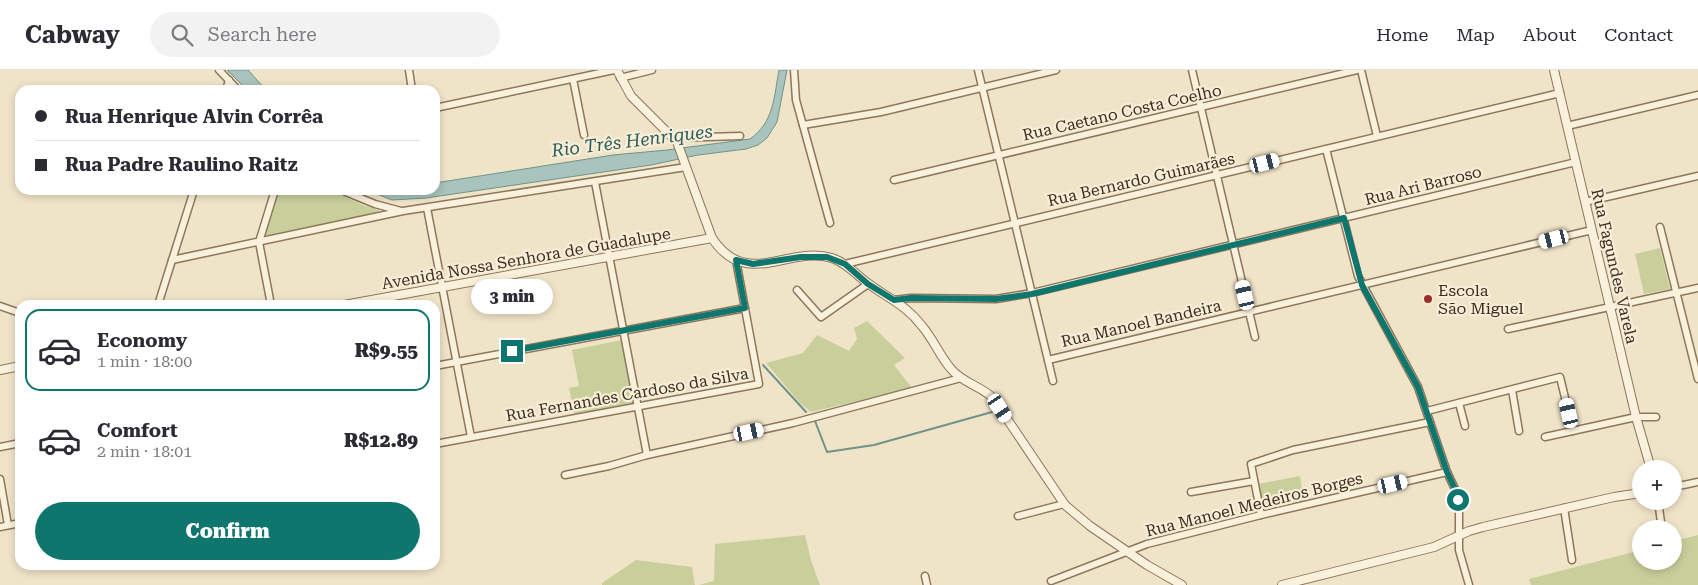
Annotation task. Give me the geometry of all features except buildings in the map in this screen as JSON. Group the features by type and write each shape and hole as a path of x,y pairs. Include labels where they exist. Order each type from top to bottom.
{"street":[{"path":"219,70 234,85"},
{"path":"409,70 411,85"},
{"path":"440,107 573,79 617,72 652,70"},
{"path":"794,70 794,90 830,223"},
{"path":"978,70 1052,381"},
{"path":"803,125 881,112 1056,70"},
{"path":"1192,70 1255,337"},
{"name":"Rua Caetano Costa Coelho","path":"894,180 1357,70"},
{"path":"1361,70 1377,136"},
{"name":"Rua Fagundes Varela","path":"1554,70 1636,417 1648,460"},
{"path":"617,72 634,100 674,138 712,238 720,248 736,260 748,264 801,257 820,256 833,259 845,264 868,284 905,307 921,324 946,364 961,378 982,389 993,398 1064,504 1127,551 1182,585"},
{"path":"573,79 584,135"},
{"path":"228,85 229,80"},
{"name":"Rua Bernardo Guimarães","path":"845,264 1560,92"},
{"path":"1567,126 1698,95"},
{"path":"674,138 740,136"},
{"path":"1326,149 1362,285 1418,387 1447,472 1455,489 1458,500 1459,550 1468,585"},
{"name":"Rua Ari Barroso","path":"894,300 911,298 996,299 1032,294 1576,162"},
{"path":"172,260 403,212 595,182 685,165"},
{"path":"1586,202 1698,176"},
{"path":"595,182 646,455"},
{"path":"160,300 192,195"},
{"path":"270,300 259,242 273,195"},
{"path":"353,195 403,212"},
{"path":"427,208 470,438"},
{"path":"1660,227 1698,379"},
{"name":"Rua Manoel Bandeira","path":"1048,360 1592,230"},
{"name":"Avenida Nossa Senhora de Guadalupe","path":"373,300 712,238"},
{"name":"Rua Fernandes Cardoso da Silva","path":"440,443 759,384 736,260"},
{"path":"797,290 821,316 868,284"},
{"path":"1508,329 1698,288"},
{"path":"0,306 15,311"},
{"path":"440,365 745,308"},
{"path":"0,370 15,367"},
{"path":"1427,411 1560,377 1573,431"},
{"path":"565,475 793,423 961,378"},
{"path":"1512,390 1519,431"},
{"path":"1459,403 1465,426"},
{"path":"1545,438 1636,417 1656,417"},
{"path":"1261,515 1251,464 1293,450 1430,422"},
{"path":"0,447 15,445"},
{"name":"Rua Manoel Medeiros Borges","path":"1051,581 1147,544 1261,515 1447,472"},
{"path":"0,479 8,525"},
{"path":"1191,492 1254,481"},
{"path":"1682,485 1698,482"},
{"path":"1282,585 1434,547 1483,527 1632,494"},
{"path":"1018,516 1064,504"},
{"path":"1564,508 1572,560"},
{"path":"0,527 15,524"},
{"path":"925,576 927,585"}],"green space":[{"path":"277,195 341,195 379,210 379,213 264,236"},
{"path":"1660,248 1670,289 1644,294 1635,254"},
{"path":"867,321 905,358 894,365 912,388 811,412 800,403 766,363 803,353 817,335 849,351 857,339 854,328"},
{"path":"622,340 634,404 575,416 569,388 579,386 572,350"},
{"path":"1300,476 1304,500 1262,509 1258,484"},
{"path":"805,535 820,585 699,585 714,581 715,544"},
{"path":"1698,535 1698,585 1531,585 1529,579 1632,552 1632,570 1682,570 1682,539"},
{"path":"636,560 692,567 695,585 602,585 602,583"}],"water":[{"path":"227,70 248,70 262,85 242,85"},
{"path":"779,70 787,70 777,122 767,138 758,145 746,149 426,198 392,200 380,195 440,195 440,182 613,155 750,139 764,125 774,99"}],"waterway":[{"path":"763,365 806,412"},
{"path":"815,421 827,452 874,445 992,412"}],"place":[{"name":"Escola São Miguel","path":"1428,299"}],"route":[{"path":"512,351 745,308 736,260 759,264 810,256 827,257 845,264 868,284 894,300 903,298 996,299 1032,294 1344,218 1358,276 1418,387 1458,500"}],"water label":[{"name":"Rio Três Henriques","path":"632,141"}]}
